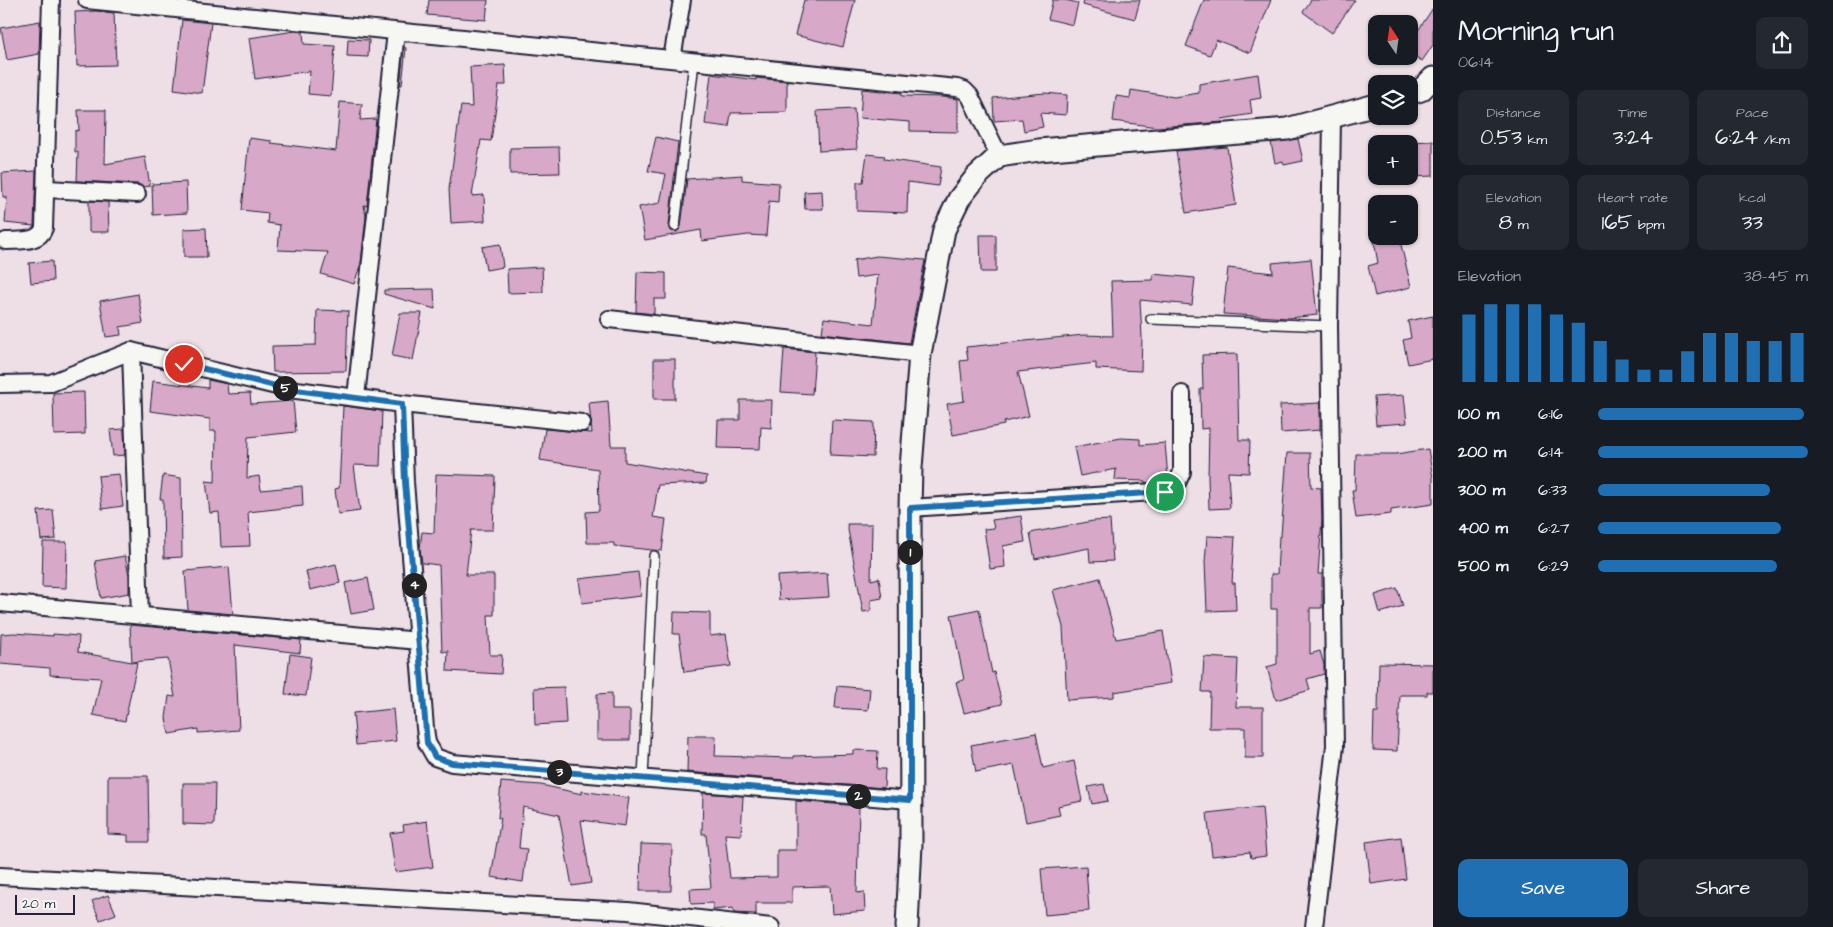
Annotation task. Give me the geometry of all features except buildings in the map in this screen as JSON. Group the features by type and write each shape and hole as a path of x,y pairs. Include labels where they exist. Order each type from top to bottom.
{"street":[{"path":"6,241 37,238 42,234 44,228 47,189 51,0"},
{"path":"87,0 957,88 964,90 970,96 999,156"},
{"path":"672,59 682,0"},
{"path":"356,398 396,32"},
{"path":"1418,91 1433,78"},
{"path":"907,927 911,844 911,468 920,354 944,230 959,199 977,176 999,156 1039,150 1287,129 1368,107"},
{"path":"1314,927 1335,746 1329,326 1332,117"},
{"path":"47,189 137,194"},
{"path":"609,319 920,354"},
{"path":"131,351 140,615"},
{"path":"0,384 51,383 131,351 288,389 402,404 582,423"},
{"path":"910,508 1170,491 1177,483 1182,472 1182,394"},
{"path":"402,404 405,482 427,743 435,757 452,763 910,800"},
{"path":"0,602 418,641"},
{"path":"0,876 628,910 771,927"}],"lane":[{"path":"675,226 694,62"},
{"path":"1151,319 1329,326"},
{"path":"643,778 654,556"}],"route":[{"path":"184,364 288,389 402,404 405,482 427,743 435,757 452,763 910,800 910,508 1165,492"}]}
